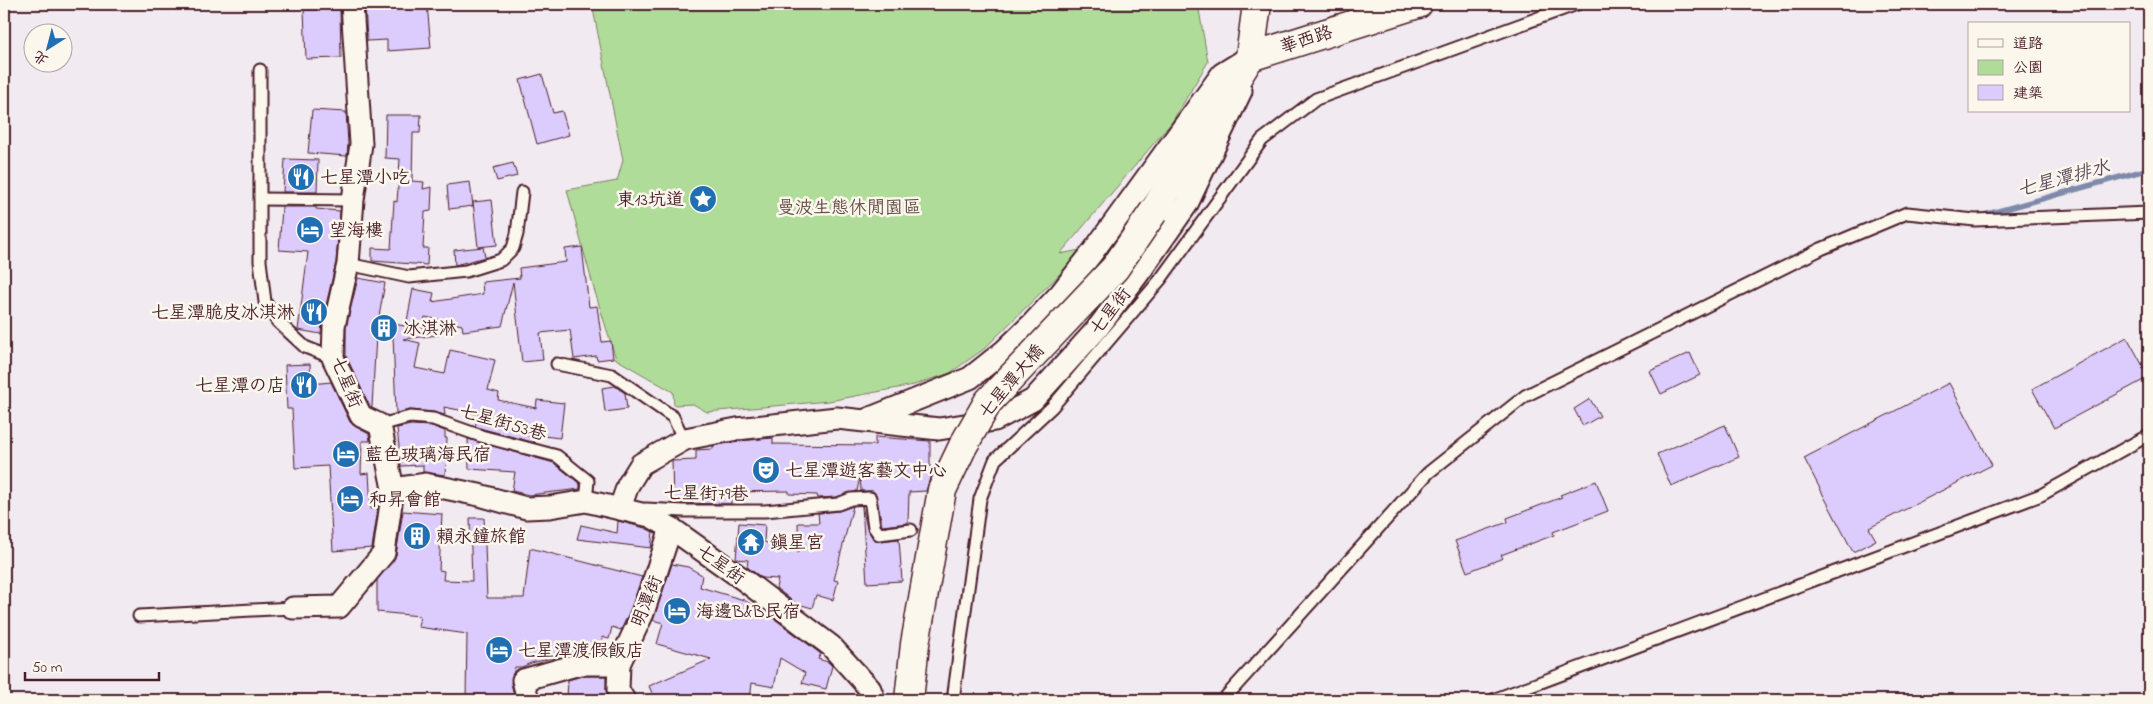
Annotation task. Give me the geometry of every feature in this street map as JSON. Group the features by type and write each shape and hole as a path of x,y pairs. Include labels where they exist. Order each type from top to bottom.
{"main road":[{"path":"1250,57 1257,4"},
{"name":"華西路","path":"1250,57 1418,4"},
{"name":"七星潭大橋","path":"909,700 915,644 942,490 963,446 988,402 1115,268 1154,211 1250,57"}],"street":[{"name":"七星街","path":"352,4 362,144 353,200 348,264 334,326 334,358 361,416 380,425 393,489 425,484 479,495 526,508 550,507 586,501 650,516 671,528 744,580 831,646 870,689 874,700"},
{"name":"七星街","path":"864,421 970,378 1004,351 1060,294 1222,74 1250,57"},
{"name":"七星街","path":"620,508 628,485 641,464 684,440 737,430 837,418 939,429 995,420 1033,400 1097,328 1141,270 1187,204 1245,84 1250,57"},
{"path":"293,608 339,607 384,553 393,489"},
{"name":"明潭街","path":"624,700 618,690 619,664 643,613 671,528"},
{"path":"528,700 523,680 580,664 619,664"}],"lane":[{"path":"952,700 980,499 995,460 1052,406 1160,280 1262,140 1316,99 1577,4"},
{"path":"260,70 260,261 265,302 278,321 305,348 334,358"},
{"path":"348,264 409,277 466,271 501,260 514,248 522,192"},
{"path":"260,199 353,200"},
{"path":"1223,700 1428,473 1525,396 1822,248 1907,213 1975,220 2149,213"},
{"path":"557,364 612,376 673,417 684,440"},
{"name":"七星街53巷","path":"380,425 410,417 432,419 481,436 557,456 588,480 586,501"},
{"path":"1493,700 2041,495 2149,435"},
{"name":"七星街79巷","path":"620,508 683,511 766,511 838,504 851,499 870,498 874,527 879,534 911,530"},
{"path":"139,616 293,608"}],"green space":[{"name":"曼波生態休閒園區","path":"592,4 880,4 877,9 892,4 1198,4 1208,62 1172,122 1060,254 1085,249 984,349 950,373 914,385 829,401 707,412 693,404 674,405 673,392 616,359 594,289 567,190 617,181 623,160"}],"building":[{"path":"365,4 427,4 431,48 387,51 387,40 367,41"},
{"path":"340,9 341,58 306,59 304,10"},
{"path":"542,74 553,113 562,111 569,135 537,144 520,80"},
{"path":"312,110 346,112 347,156 308,153"},
{"path":"386,115 421,115 420,133 413,133 412,181 424,182 423,189 432,187 431,211 425,212 423,248 428,248 427,265 372,261 372,248 391,249 394,201 397,202 400,159 385,158"},
{"name":"七星潭小吃","path":"285,159 318,160 317,192 283,192"},
{"path":"513,163 517,176 497,181 493,168"},
{"path":"470,182 473,206 449,209 447,185"},
{"path":"492,200 497,245 478,247 473,202"},
{"name":"望海樓","path":"282,207 316,207 316,209 340,211 336,262 321,334 298,330 308,252 279,250"},
{"path":"483,247 485,257 455,265 454,250"},
{"path":"582,247 589,307 597,306 602,342 611,341 613,358 597,360 596,356 574,359 570,330 540,333 543,360 522,362 513,282 502,326 463,331 462,325 425,317 423,328 439,330 439,335 403,339 420,343 415,368 445,374 450,350 495,360 488,390 499,393 498,400 536,408 537,400 564,403 560,438 526,434 536,443 483,429 475,426 479,414 444,407 445,415 411,410 396,413 393,335 376,335 372,407 370,407 346,356 346,328 358,278 385,283 378,322 406,326 413,289 434,293 432,302 483,294 482,282 520,278 519,268 566,262 565,249"},
{"path":"2127,337 2149,377 2054,428 2032,389"},
{"path":"1690,353 1700,375 1661,394 1650,371"},
{"path":"310,364 311,384 331,382 350,422 369,434 370,441 362,441 361,474 369,473 371,509 378,509 372,548 333,551 328,466 295,468 292,409 287,409 285,365"},
{"path":"1949,383 1992,465 1869,528 1876,540 1853,552 1804,458"},
{"path":"615,386 625,393 627,409 605,412 602,388"},
{"path":"1590,399 1600,416 1583,426 1574,409"},
{"path":"411,425 431,426 445,431 445,438 447,438 445,475 423,472 423,465 401,466 397,428"},
{"path":"1725,425 1739,457 1671,486 1657,454"},
{"path":"875,437 930,441 930,478 926,491 909,492 908,523 882,526 876,494 873,491 861,491 860,477 857,491 836,497 818,498 817,495 789,494 789,491 731,492 731,504 673,503 672,461 696,460 696,450 713,449 713,446 739,441 773,438 773,444 875,445"},
{"path":"468,439 554,463 580,484 580,489 529,495 512,491 515,472 469,469"},
{"path":"1596,481 1608,511 1553,532 1554,535 1501,555 1503,558 1467,572 1455,541 1508,522 1507,518 1562,497 1560,495"},
{"path":"853,506 834,580 838,581 833,600 816,595 812,608 795,603 776,588 778,579 762,578 747,567 748,560 736,559 739,523 765,525 764,542 799,552 798,523 819,523 818,513 839,511"},
{"path":"862,506 867,528 873,539 879,541 899,539 902,581 867,583"},
{"path":"403,511 442,514 439,570 444,571 443,580 472,581 470,518 484,518 487,598 524,598 530,548 642,577 621,630 612,627 609,639 602,637 603,652 577,652 522,667 515,667 511,683 515,700 466,700 467,634 418,627 420,616 377,612 377,580 396,555"},
{"path":"618,521 653,532 651,548 577,539 581,525 617,533"},
{"path":"672,564 688,567 702,575 700,587 744,600 776,620 821,654 818,659 828,662 832,666 826,689 802,683 805,673 780,658 774,687 752,683 750,700 655,700 649,686 711,659 657,644 663,623 653,620"},
{"path":"582,676 606,676 608,698 567,697 568,680"}],"waterway":[{"name":"七星潭排水","path":"1984,215 2149,169"}],"place":[{"name":"七星潭小吃","path":"301,177"},
{"name":"東13坑道","path":"703,199"},
{"name":"望海樓","path":"310,230"},
{"name":"七星潭脆皮冰淇淋","path":"314,312"},
{"name":"冰淇淋","path":"384,328"},
{"name":"七星潭の店","path":"304,385"},
{"name":"藍色玻璃海民宿","path":"346,454"},
{"name":"七星潭遊客藝文中心","path":"766,470"},
{"name":"和昇會館","path":"350,499"},
{"name":"賴永鐘旅館","path":"417,536"},
{"name":"鎮星宮","path":"751,542"},
{"name":"海邊B&B民宿","path":"677,611"},
{"name":"七星潭渡假飯店","path":"499,650"}]}
